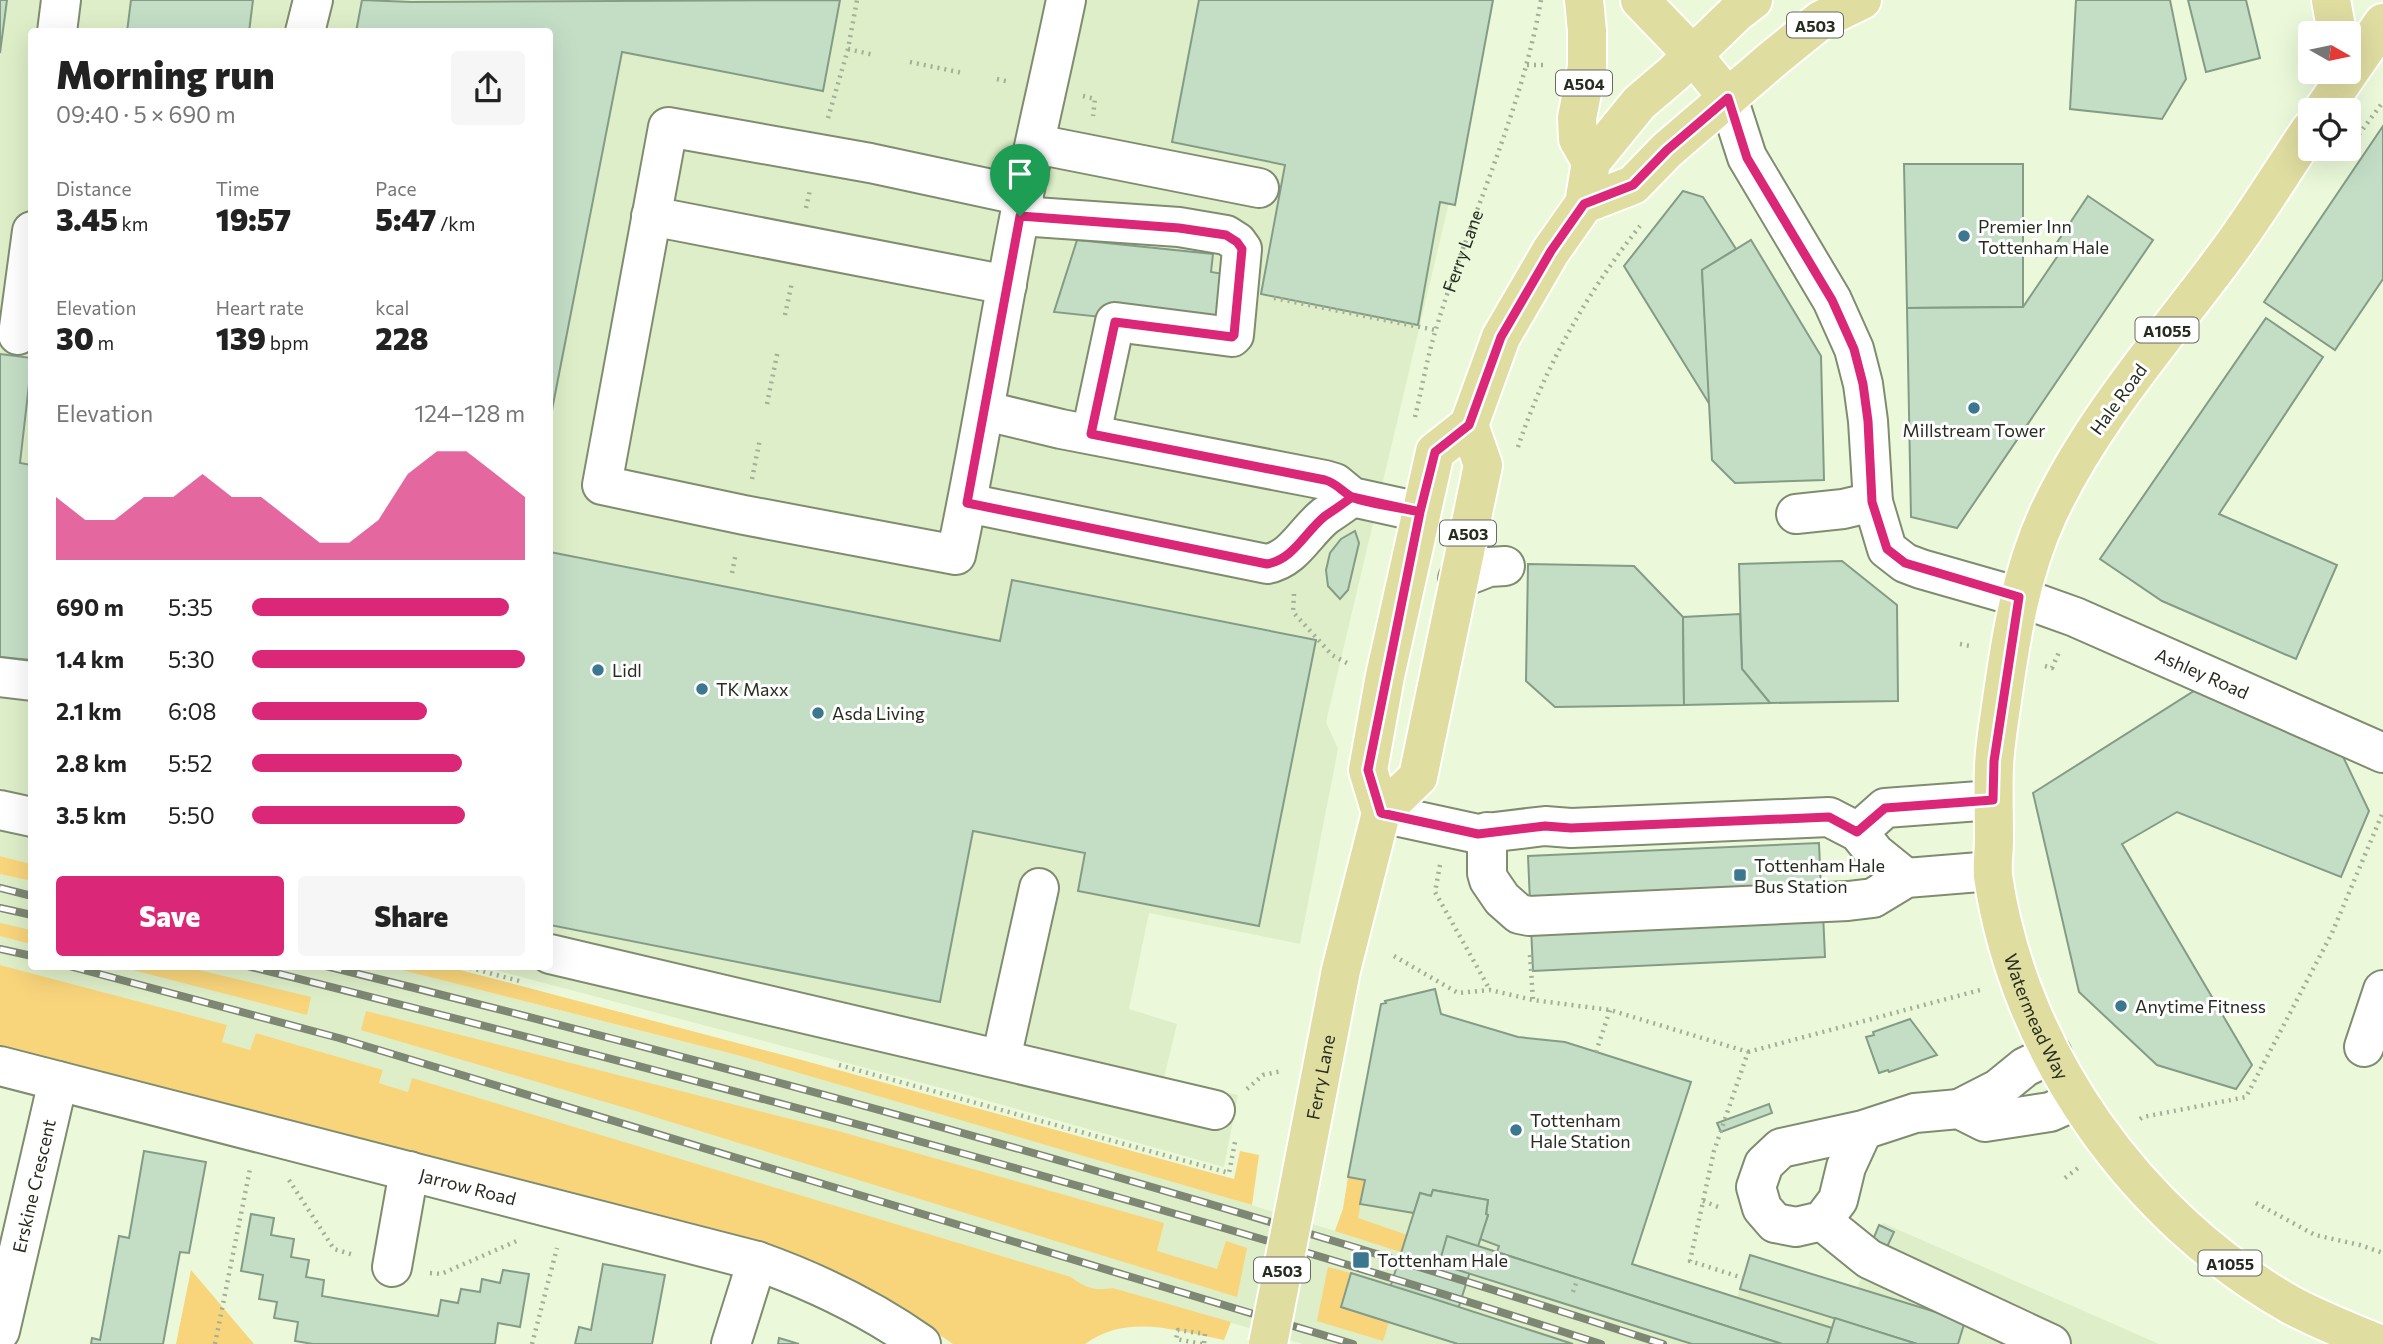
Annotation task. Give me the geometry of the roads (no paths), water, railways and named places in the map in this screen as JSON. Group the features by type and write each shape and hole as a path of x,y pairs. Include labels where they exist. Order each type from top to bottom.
{"main road":[{"name":"A504","path":"1584,0 1587,67 1577,118 1578,139 1591,162"},
{"path":"1640,0 1693,55 1728,98"},
{"name":"A503","path":"1584,204 1633,185 1667,150 1821,20 1862,0"},
{"path":"2331,0 2335,21"},
{"path":"1469,425 1501,337 1551,251 1584,204 1591,162 1639,103 1693,55 1738,4 1774,58"},
{"path":"2361,53 2383,23"},
{"name":"Hale Road","path":"2037,538 2085,444 2172,324 2226,256 2298,148"},
{"name":"A503","path":"1469,425 1483,465 1418,777 1381,813 1368,770 1420,512 1435,452 1469,425"},
{"name":"Watermead Way","path":"2037,538 2019,597 1994,761 1992,871 2012,959 2031,1009 2077,1100 2154,1198 2211,1249 2290,1304 2337,1328 2379,1344"},
{"name":"Ferry Lane","path":"1268,1344 1341,970 1381,813"}],"street":[{"path":"58,28 61,0"},
{"path":"305,28 313,0"},
{"path":"1066,0 1022,206 986,411 956,555 602,485 668,127 870,163 1022,206 1226,235 1237,242 1242,249 1234,335 1232,337 1115,322 1091,434"},
{"name":"Ashley Road","path":"1728,98 1747,158 1832,300 1854,349 1863,384 1868,421 1872,502 1887,549 1905,563 2019,597 2075,617 2383,753"},
{"path":"1037,144 1259,188"},
{"path":"652,216 1007,285"},
{"path":"17,335 28,259"},
{"path":"986,411 1335,483 1352,497 1420,512"},
{"path":"1294,550 1299,516 1295,474"},
{"path":"967,503 1267,564 1279,562 1294,550 1324,517 1352,497"},
{"path":"1796,514 1843,509 1872,502"},
{"path":"1458,579 1489,567 1505,566"},
{"path":"0,677 28,680"},
{"path":"1857,832 1885,808 1993,800"},
{"path":"0,810 28,816"},
{"path":"1381,813 1478,834 1545,826 1571,828 1829,817 1857,832 1875,853 1906,878"},
{"path":"1487,832 1489,880 1502,899 1519,914 1530,916 1848,901 1872,898 1906,878 1992,871"},
{"path":"1001,1059 1039,888"},
{"path":"553,955 1215,1110"},
{"path":"2364,1047 2383,990"},
{"path":"1863,1130 1846,1167 1838,1200 1822,1221 1796,1227 1775,1223 1762,1208 1756,1188 1765,1164 1781,1148 1863,1130 1915,1113 1959,1109 1998,1089 2025,1067 2052,1054"},
{"name":"Jarrow Road","path":"0,1066 568,1210 757,1261 807,1279 853,1302 921,1344"},
{"name":"Erskine Crescent","path":"0,1331 58,1081"},
{"path":"1959,1109 1985,1122 2050,1112 2077,1100"},
{"path":"392,1267 410,1171"},
{"path":"1822,1221 1869,1259 2051,1344"},
{"path":"732,1344 757,1261"}],"railway":[{"path":"0,888 28,895"},
{"path":"0,908 28,914"},
{"path":"0,949 28,955"},
{"path":"84,970 339,1038 1353,1344"},
{"path":"264,970 589,1053 1097,1191 1601,1344"},
{"path":"342,970 663,1052 998,1143 1331,1240 1663,1344"}],"place":[{"name":"Premier Inn Tottenham Hale","path":"1964,236"},
{"name":"Millstream Tower","path":"1974,408"},
{"name":"Lidl","path":"598,670"},
{"name":"TK Maxx","path":"702,689"},
{"name":"Asda Living","path":"818,713"},
{"name":"Tottenham Hale Bus Station","path":"1740,875"},
{"name":"Anytime Fitness","path":"2121,1006"},
{"name":"Tottenham Hale Station","path":"1516,1130"},
{"name":"Tottenham Hale","path":"1361,1260"}]}
